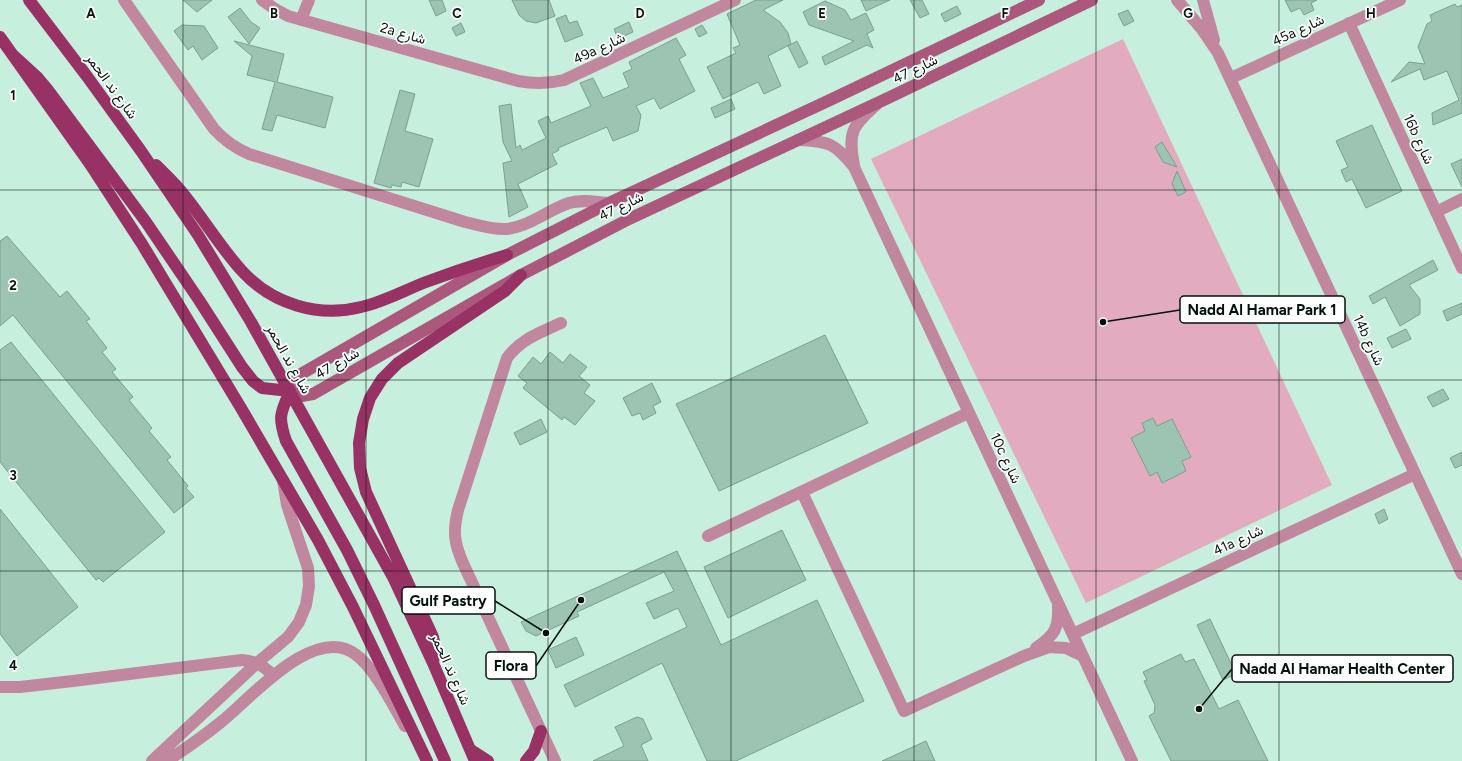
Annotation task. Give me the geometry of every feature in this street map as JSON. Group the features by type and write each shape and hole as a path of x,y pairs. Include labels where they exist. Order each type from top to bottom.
{"main road":[{"name":"شارع ند الحمر","path":"29,0 141,151 225,279 290,391 393,577 433,663 475,761"},
{"path":"0,37 31,83 90,164 142,244 283,480 353,607 427,761"},
{"path":"14,56 38,78 48,90 146,222 199,300 242,368 262,388 290,391 280,415 281,427 286,441 371,598 445,761"},
{"path":"141,151 184,195 234,261 253,282 277,298 305,308 324,311 362,307 443,276 507,255"},
{"path":"433,663 435,646 433,637 366,492 360,468 359,443 363,419 370,398 382,379 398,363 505,291 521,275"},
{"path":"526,761 534,751 541,731"},
{"path":"469,748 488,761"}],"street":[{"path":"124,0 214,129 235,148 249,154 465,222 493,228 506,229 519,226 570,203 589,201 609,203"},
{"name":"2a شارع","path":"262,0 288,16 301,20 518,81 538,84"},
{"path":"301,20 309,0"},
{"name":"49a شارع","path":"538,84 564,80 735,0"},
{"name":"شارع 47","path":"1039,0 830,100 609,203 507,255 301,374 294,382 290,391 302,396 313,394 521,275 629,219 878,103 1092,0"},
{"name":"14b شارع","path":"1177,0 1201,28 1218,53 1231,78 1462,572"},
{"name":"14b شارع","path":"1203,0 1218,53"},
{"name":"45a شارع","path":"1231,78 1400,0"},
{"name":"16b شارع","path":"1349,23 1462,268"},
{"name":"10c شارع","path":"854,167 851,142 852,133 856,124 878,103"},
{"name":"10c شارع","path":"798,140 823,141 832,145 840,150 854,167 1132,761"},
{"path":"1436,212 1462,199"},
{"path":"555,761 457,549 454,536 454,523 503,367 511,353 522,342 561,323"},
{"path":"708,536 968,413"},
{"name":"41a شارع","path":"1072,634 1415,474"},
{"path":"152,761 257,663 288,637 299,622 306,605 309,586 308,568 289,512 284,492 283,480"},
{"path":"802,492 904,711 1024,656 1049,647 1058,646 1066,648 1083,656"},
{"path":"1024,656 1050,638 1055,632 1058,623 1058,602"},
{"path":"166,761 221,722 273,676 298,658 318,648 330,646 354,652 364,660 427,761"},
{"path":"0,687 20,687 73,681 234,660 257,663 269,671 273,676"}],"shaded area":[{"path":"1123,39 1332,485 1086,603 871,159"}],"building":[{"path":"183,0 212,0 197,12"},
{"path":"429,0 442,0 446,11 436,16"},
{"path":"512,0 549,0 555,16 536,23 526,21 519,15"},
{"path":"756,0 783,0 763,10 780,22 788,33 791,44 768,56 781,86 764,94 758,82 723,99 707,67 736,53 733,48 740,45 727,14"},
{"path":"861,0 890,0 866,11"},
{"path":"910,0 922,0 929,14 920,18"},
{"path":"1285,0 1317,0 1311,3 1314,10 1304,15 1300,8 1291,12"},
{"path":"825,1 845,10 851,20 866,13 874,30 867,34 873,48 867,45 825,65 822,57 854,41 809,25 803,12"},
{"path":"1455,4 1457,7 1462,5 1462,113 1433,125 1432,113 1459,100 1447,71 1424,80 1420,69 1391,82 1409,62 1425,64 1418,47 1427,24 1432,21 1430,15"},
{"path":"957,6 961,14 945,22 941,14"},
{"path":"240,8 251,22 260,28 249,44 228,17"},
{"path":"1128,10 1134,21 1124,26 1118,14"},
{"path":"566,15 569,23 577,21 583,35 565,42 556,19"},
{"path":"629,22 633,32 618,39 614,29"},
{"path":"461,23 465,32 456,36 452,28"},
{"path":"182,25 204,26 218,48 202,60 193,46 188,50 174,31"},
{"path":"702,25 707,33 699,37 695,29"},
{"path":"676,38 686,55 679,59 695,91 660,109 654,98 636,106 641,115 638,131 613,141 607,127 558,148 559,150 552,154 557,164 518,184 528,207 509,217 503,163 512,161 503,142 499,106 511,104 516,148 520,145 522,150 546,138 538,121 548,116 551,123 591,106 580,83 593,78 603,98 629,87 623,73 632,69 629,62"},
{"path":"234,41 284,54 277,82 333,97 325,128 277,115 272,131 262,129 275,82 247,75 252,56"},
{"path":"797,41 808,63 799,68 788,46"},
{"path":"400,90 415,94 405,131 433,139 419,187 402,182 401,187 392,185 391,188 374,183"},
{"path":"731,99 735,109 715,118 711,108"},
{"path":"1372,125 1402,191 1366,208 1352,179 1346,182 1341,170 1348,167 1336,141"},
{"path":"1162,142 1177,167 1163,162 1155,147"},
{"path":"1462,159 1462,187 1451,164"},
{"path":"1177,171 1186,192 1178,196 1172,184"},
{"path":"7,236 60,297 67,291 90,319 86,321 107,348 102,352 116,369 112,372 133,397 129,400 152,428 149,431 171,457 167,460 188,486 186,488 194,497 174,513 13,315 0,326 0,241"},
{"path":"1433,260 1438,270 1409,285 1420,299 1420,314 1400,326 1385,297 1373,304 1369,296"},
{"path":"1462,303 1462,314 1447,321 1443,311"},
{"path":"1406,329 1411,339 1392,348 1387,338"},
{"path":"825,335 868,423 719,491 676,404"},
{"path":"11,342 165,532 103,582 99,578 96,580 0,462 0,350"},
{"path":"550,352 563,363 570,354 587,367 579,376 590,385 584,393 595,401 575,425 564,417 562,420 523,388 527,383 518,376 533,357 541,364"},
{"path":"652,383 661,402 653,406 656,413 643,420 640,413 632,416 623,398"},
{"path":"1443,389 1449,399 1433,407 1427,397"},
{"path":"1153,418 1157,426 1172,419 1191,457 1182,461 1186,471 1162,483 1157,472 1150,476 1131,438 1145,431 1142,423"},
{"path":"541,419 547,432 520,445 514,433"},
{"path":"1462,452 1462,465 1455,468 1450,458"},
{"path":"0,509 78,607 17,656 0,634"},
{"path":"1384,509 1388,519 1379,524 1375,514"},
{"path":"782,530 806,580 728,618 704,567"},
{"path":"677,551 721,645 817,600 864,701 736,761 707,761 662,663 575,707 564,685 687,627 678,608 654,619 646,603 674,591 664,572 577,612 579,616 536,636 526,631 521,622"},
{"path":"1210,619 1236,674 1223,680 1197,625"},
{"path":"576,637 584,655 556,668 548,650"},
{"path":"1181,654 1185,662 1194,659 1219,709 1238,700 1268,761 1171,761 1149,716 1154,713 1155,705 1144,681 1147,680 1143,672"},
{"path":"637,717 643,719 652,739 641,745 648,761 593,761 624,746 615,727"},
{"path":"926,741 935,761 882,761"}],"place":[{"name":"Nadd Al Hamar Park 1","path":"1103,322"},
{"name":"Flora","path":"581,600"},
{"name":"Gulf Pastry","path":"546,633"},
{"name":"Nadd Al Hamar Health Center","path":"1199,709"}]}
